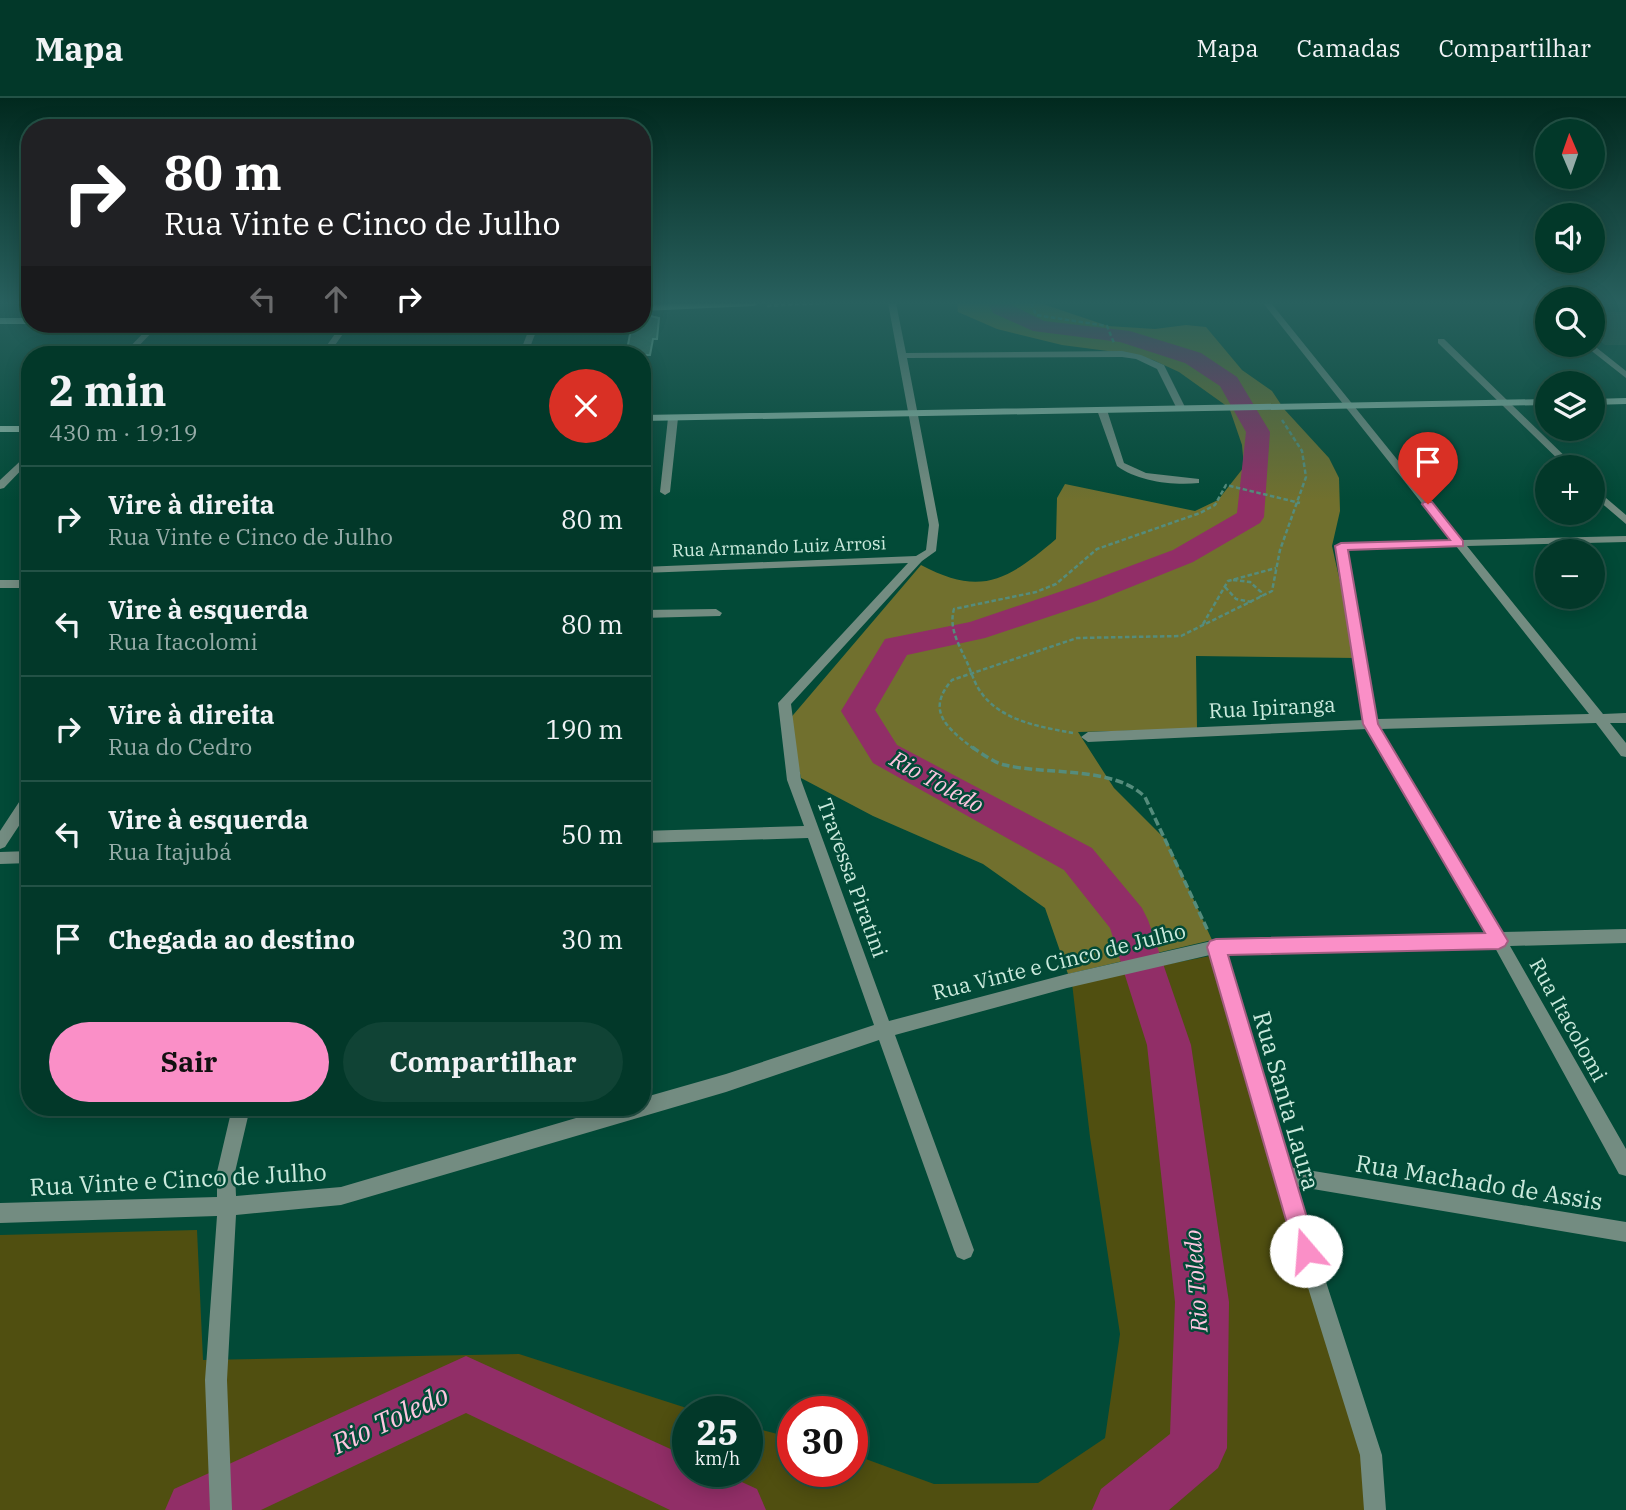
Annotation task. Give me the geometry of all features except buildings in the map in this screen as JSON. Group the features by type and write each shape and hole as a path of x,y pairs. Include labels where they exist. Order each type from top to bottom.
{"street":[{"path":"905,369 934,525 931,551 918,559"},
{"path":"1162,369 1181,409"},
{"path":"1319,369 1626,752"},
{"path":"1470,369 1559,455"},
{"path":"1605,402 1626,401"},
{"path":"651,418 1535,402"},
{"path":"1102,410 1120,464 1124,468 1143,474 1195,481"},
{"path":"665,492 673,418"},
{"path":"0,429 21,429"},
{"path":"0,486 21,464"},
{"path":"1605,501 1626,521"},
{"path":"1459,543 1626,540"},
{"name":"Rua Itacolomi","path":"1459,543 1341,546 1371,724 1499,941 1626,1167"},
{"name":"Rua Armando Luiz Arrosi","path":"651,570 918,559"},
{"name":"Travessa Piratini","path":"918,559 783,703 794,780 964,1250"},
{"path":"0,584 21,584"},
{"path":"651,614 716,613"},
{"name":"Rua Ipiranga","path":"1088,737 1371,724 1626,718"},
{"path":"0,843 21,811"},
{"path":"651,837 813,832"},
{"path":"0,858 21,857"},
{"name":"Rua Vinte e Cinco de Julho","path":"651,1104 726,1083 884,1030 1097,973 1216,947 1626,936"},
{"name":"Rua Santa Laura","path":"1216,947 1282,1175 1371,1455 1375,1510"},
{"path":"221,1510 216,1380 227,1206 226,1172 239,1116"},
{"name":"Rua Vinte e Cinco de Julho","path":"0,1213 227,1206 341,1196 611,1116"},
{"name":"Rua Machado de Assis","path":"1282,1175 1626,1232"}],"path":[{"path":"1216,947 1145,797 1134,786 1094,776 1003,765 973,748 949,729 939,707 941,693 952,680 1077,638 1181,636 1259,600 1272,591 1284,539 1307,480 1305,458 1296,437 1277,407"},
{"path":"1088,737 1037,726 995,708 979,690 974,673 956,641 951,616 954,609 1036,592 1055,584 1097,549 1200,513 1215,505 1226,485 1300,503"},
{"path":"1202,626 1225,585 1231,580 1276,568"},
{"path":"1231,580 1255,585 1261,592 1259,600"},
{"path":"1225,585 1226,592 1234,599 1259,600"}],"shaded area":[{"path":"1172,369 1241,369 1272,391 1282,406 1228,407"},
{"path":"1284,409 1329,458 1339,478 1340,511 1332,546 1357,658 1196,656 1197,729 1078,732 1114,788 1167,841 1212,940 1068,974 1045,908 983,864 873,816 801,778 788,721 921,565 942,575 977,582 1008,574 1056,539 1057,498 1065,484 1195,511 1218,500 1244,467 1242,445 1230,410"},
{"path":"1215,955 1362,1454 1368,1510 0,1510 0,1235 197,1230 203,1360 519,1354 672,1403 672,1487 763,1487 763,1430 777,1434 777,1487 868,1487 868,1460 934,1484 1038,1483 1105,1438 1120,1334 1090,1137 1072,983"}],"waterway":[{"name":"Rio Toledo","path":"1122,1510 1198,1448 1202,1302 1169,1045 1128,920 1078,859 885,754 858,711 896,647 974,631 1085,594 1183,556 1250,517 1258,432 1229,382 1209,369"},
{"name":"Rio Toledo","path":"195,1510 466,1384 736,1510"}],"route":[{"path":"1306,1251 1216,947 1499,941 1371,724 1341,546 1459,543 1428,504"}]}
